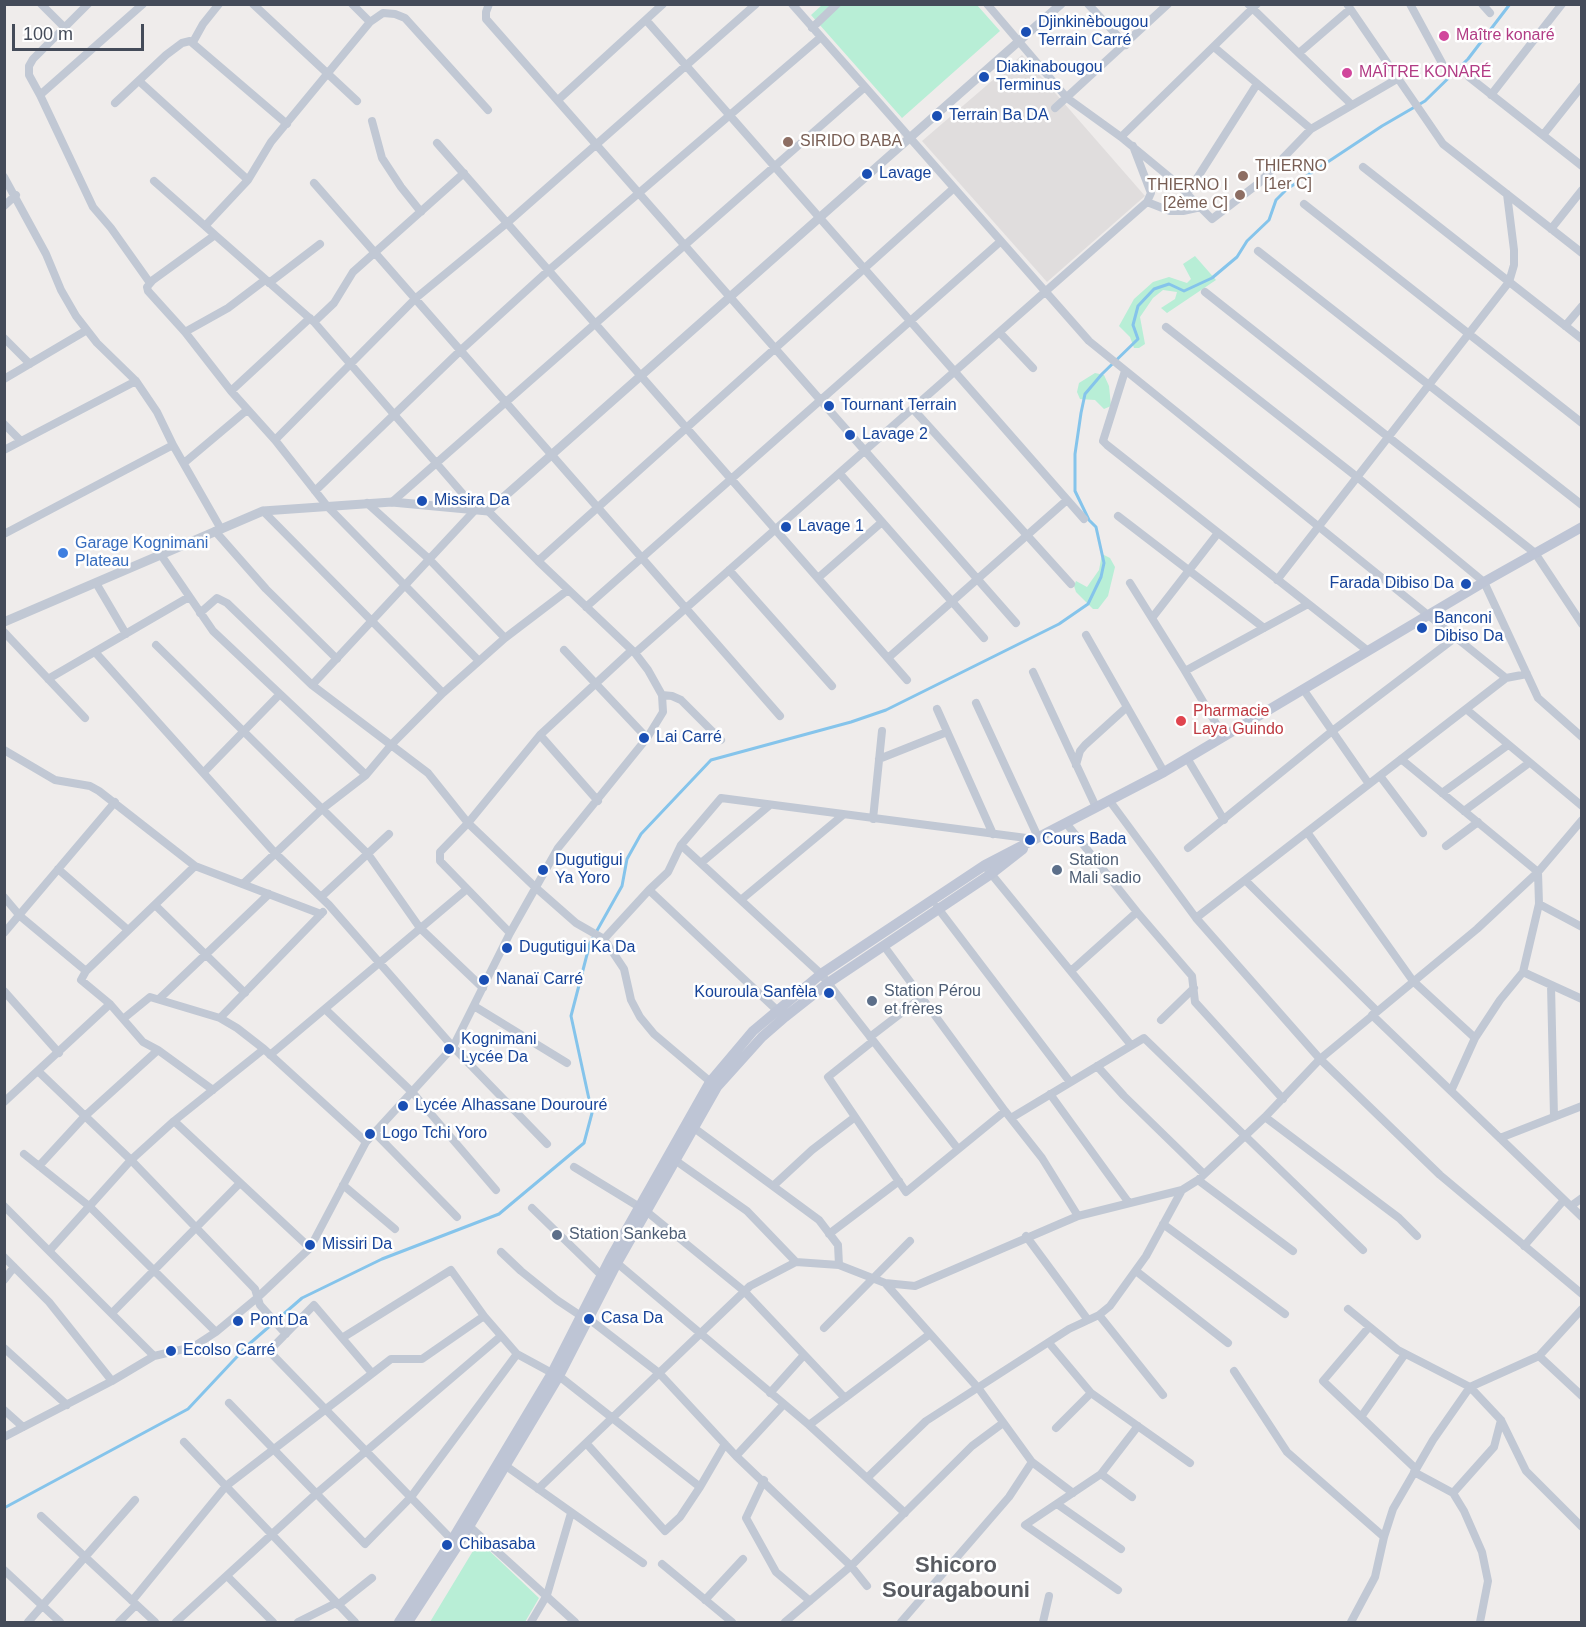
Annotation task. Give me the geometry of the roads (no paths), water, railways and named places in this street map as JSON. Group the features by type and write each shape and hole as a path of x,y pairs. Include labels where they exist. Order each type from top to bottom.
{"main road":[{"path":"399,1623 469,1526 506,1466 671,1157 714,1084 821,974 935,905 1036,838 1164,772 1581,527"},
{"path":"781,1013 884,946 935,905"},
{"path":"585,1318 601,1275 643,1209"},
{"path":"408,1623 555,1375"}],"street":[{"path":"40,4 64,27"},
{"path":"88,4 29,66 29,75 93,207 111,228 150,284"},
{"path":"40,95 143,4"},
{"path":"193,42 203,24 219,4"},
{"path":"253,4 357,101"},
{"path":"352,4 370,22"},
{"path":"489,4 486,19 1016,623"},
{"path":"558,100 663,4"},
{"path":"275,440 416,298 507,223 756,4"},
{"path":"792,4 1089,341 1506,678"},
{"path":"812,28 837,4"},
{"path":"987,4 1067,98 1133,146 1212,219 1259,183 1311,129 1397,79"},
{"path":"488,511 1061,4"},
{"path":"1088,4 1126,45"},
{"path":"1410,4 1442,63"},
{"path":"1482,4 1490,13"},
{"path":"1491,95 1562,4"},
{"path":"1055,108 1126,45 1164,6"},
{"path":"1121,137 1214,47 1252,6 1352,105"},
{"path":"1299,53 1348,8 1443,144 1581,253"},
{"path":"205,226 248,180 271,142 370,22 383,13 405,18 488,110"},
{"path":"646,20 1084,519"},
{"path":"315,491 461,350 549,270 821,37"},
{"path":"115,103 166,55 182,43 193,42 287,124"},
{"path":"1214,47 1311,129"},
{"path":"1469,77 1581,166"},
{"path":"139,81 248,180"},
{"path":"1187,194 1257,84"},
{"path":"1543,135 1581,86"},
{"path":"392,501 865,87"},
{"path":"372,121 382,158 421,212"},
{"path":"437,143 908,680"},
{"path":"510,933 440,861 440,852 468,823 540,735 596,683 776,530 1148,202 1150,193 1148,181 1133,146"},
{"path":"1363,167 1581,339"},
{"path":"231,391 334,303 353,272 464,173"},
{"path":"4,177 16,195 46,254 61,290 87,330 136,381 158,412 218,530 266,589 337,659"},
{"path":"154,181 312,320 476,509"},
{"path":"314,183 780,716"},
{"path":"537,561 776,350 954,188"},
{"path":"1551,229 1581,190"},
{"path":"1277,580 1509,282 1514,265 1514,250 1507,194"},
{"path":"4,206 16,195"},
{"path":"1148,202 1170,211 1201,207"},
{"path":"1304,204 1581,423"},
{"path":"214,236 150,284 147,287 148,291 185,332 247,410 275,440 327,506 479,661"},
{"path":"586,607 1001,241"},
{"path":"185,332 228,308 320,244"},
{"path":"1258,251 1581,505"},
{"path":"1205,292 1535,553 1581,624"},
{"path":"1565,327 1581,306"},
{"path":"1166,327 1357,477 1484,582 1538,698 1581,737"},
{"path":"4,380 87,330"},
{"path":"1000,333 1033,368"},
{"path":"4,338 30,364"},
{"path":"1125,371 1103,441 1368,651"},
{"path":"4,450 136,381"},
{"path":"913,409 1071,584"},
{"path":"184,463 247,410"},
{"path":"4,424 21,441"},
{"path":"4,534 173,445"},
{"path":"840,474 984,638"},
{"path":"888,658 1067,500"},
{"path":"4,622 263,511 392,501 476,509 488,511 633,652 648,670 662,695 663,712 647,738 558,848 510,933 453,1047 366,1142 310,1248 257,1298 216,1332 193,1347 154,1356 112,1381 4,1437"},
{"path":"367,503 429,559 505,638"},
{"path":"312,685 476,509"},
{"path":"263,511 443,693"},
{"path":"1118,516 1264,628"},
{"path":"818,578 882,522"},
{"path":"1152,618 1218,533"},
{"path":"161,555 213,632 366,775"},
{"path":"729,570 832,686"},
{"path":"96,583 126,634"},
{"path":"1130,583 1224,737"},
{"path":"243,884 322,809 366,775 392,744 443,693 505,638 567,590"},
{"path":"48,679 189,597"},
{"path":"200,614 217,598 220,598 247,621 312,685 428,773 468,823 535,887 576,923 604,939 624,969 631,1000 640,1017 654,1034 714,1084"},
{"path":"1185,671 1308,604"},
{"path":"4,632 85,718"},
{"path":"1086,635 1164,772"},
{"path":"1188,848 1331,732 1456,637"},
{"path":"156,645 368,854 420,928 483,988"},
{"path":"564,650 647,738"},
{"path":"95,652 275,853 329,905 453,1047 547,1144"},
{"path":"1033,672 1096,807"},
{"path":"1196,918 1506,678 1527,674"},
{"path":"1303,689 1369,784"},
{"path":"204,772 279,695"},
{"path":"662,695 681,700 721,740"},
{"path":"604,939 668,872 681,845 721,798 1036,838 976,703"},
{"path":"1076,765 1080,751 1085,745 1127,707"},
{"path":"937,709 993,834"},
{"path":"1466,710 1581,806"},
{"path":"873,819 882,730"},
{"path":"879,759 947,732"},
{"path":"540,735 598,801"},
{"path":"1442,793 1508,745"},
{"path":"4,750 55,780 90,786 115,802 195,866 321,914"},
{"path":"1187,758 1224,820"},
{"path":"1401,759 1538,872 1539,904 1523,972 1500,1000 1475,1038 1451,1091"},
{"path":"1464,811 1530,763"},
{"path":"1380,776 1423,833"},
{"path":"1109,800 1196,918 1320,1059 1440,1175 1581,1294"},
{"path":"4,933 115,802"},
{"path":"701,863 771,805"},
{"path":"742,899 843,815"},
{"path":"538,1489 744,1291 796,1262 839,1266 885,1283 915,1286 1078,1215 1182,1190 1201,1177 1245,1136 1320,1059 1477,929 1538,872 1581,820"},
{"path":"1446,846 1478,822"},
{"path":"1066,823 1137,912 1192,975 1195,1002 1283,1099"},
{"path":"1307,832 1413,981 1475,1038"},
{"path":"321,897 389,834"},
{"path":"681,845 821,974 958,1149"},
{"path":"195,866 86,971 81,980 110,1004 143,1042 158,1050 213,1090"},
{"path":"58,869 128,930"},
{"path":"988,870 1131,1045"},
{"path":"1245,880 1451,1091 1581,1216"},
{"path":"50,1250 131,1160 174,1121 325,1009 467,889"},
{"path":"649,890 781,1013"},
{"path":"159,999 269,894"},
{"path":"4,897 20,916 86,971"},
{"path":"1539,904 1581,927"},
{"path":"155,905 245,993"},
{"path":"220,1018 329,905"},
{"path":"935,905 1070,1082"},
{"path":"1071,971 1137,912"},
{"path":"884,946 1042,1158 1078,1215"},
{"path":"1523,972 1581,999"},
{"path":"1551,985 1554,1117"},
{"path":"1161,1020 1194,988"},
{"path":"4,991 60,1053"},
{"path":"123,1019 150,997 220,1018 237,1028 267,1052 366,1142"},
{"path":"922,997 828,1077 906,1192 1005,1111"},
{"path":"4,1102 60,1053 110,1004"},
{"path":"474,1006 567,1063"},
{"path":"325,1009 413,1093 496,1190"},
{"path":"1011,1118 1144,1038 1363,1250"},
{"path":"39,1166 85,1116 158,1050"},
{"path":"1097,1066 1201,1177 1293,1251"},
{"path":"39,1072 131,1160 255,1289 257,1298 265,1310 284,1332"},
{"path":"1050,1095 1129,1203"},
{"path":"1500,1138 1581,1106"},
{"path":"773,1186 812,1150 855,1117"},
{"path":"1265,1117 1399,1218 1418,1236"},
{"path":"174,1121 310,1248"},
{"path":"690,1125 819,1220 838,1245 839,1266"},
{"path":"375,1133 457,1217"},
{"path":"24,1154 89,1206 216,1332"},
{"path":"671,1157 747,1211 796,1262"},
{"path":"574,1167 643,1209 744,1291 845,1398"},
{"path":"829,1234 899,1181"},
{"path":"112,1313 240,1183"},
{"path":"343,1185 395,1229"},
{"path":"867,1478 926,1421 1049,1343 1099,1315 1110,1306 1136,1271 1182,1190"},
{"path":"1571,1206 1581,1198"},
{"path":"1524,1246 1564,1200"},
{"path":"4,1206 154,1356"},
{"path":"532,1208 601,1275"},
{"path":"1163,1224 1285,1314"},
{"path":"1026,1236 1089,1320"},
{"path":"824,1328 910,1241"},
{"path":"501,1252 557,1300 659,1373 725,1444 851,1566 867,1586"},
{"path":"4,1257 49,1302 112,1381"},
{"path":"616,1263 809,1425 905,1513"},
{"path":"4,1280 14,1267"},
{"path":"342,1338 451,1270 484,1316 517,1354 555,1375 613,1417 700,1487"},
{"path":"1136,1271 1228,1343"},
{"path":"885,1283 979,1389 1032,1462 1073,1494"},
{"path":"372,1373 314,1305 284,1332 269,1351 455,1543"},
{"path":"1348,1309 1398,1350 1470,1387 1501,1420 1526,1471 1581,1527"},
{"path":"1351,1623 1375,1577 1393,1509 1415,1470 1470,1387 1539,1356 1581,1309"},
{"path":"1099,1315 1163,1395"},
{"path":"119,1623 226,1486 391,1359 422,1359 484,1316"},
{"path":"1369,1326 1323,1381 1415,1470 1453,1493 1464,1511 1482,1552 1488,1581 1480,1623"},
{"path":"809,1425 930,1334"},
{"path":"176,1623 317,1493 501,1336"},
{"path":"1049,1343 1091,1393 1190,1463"},
{"path":"4,1348 67,1405"},
{"path":"229,1403 365,1544 411,1497 517,1354"},
{"path":"1361,1417 1405,1354"},
{"path":"770,1393 804,1355"},
{"path":"1539,1356 1581,1396"},
{"path":"1234,1371 1287,1452 1384,1537"},
{"path":"1056,1428 1091,1393"},
{"path":"736,1455 784,1404"},
{"path":"4,1410 23,1427"},
{"path":"1453,1493 1494,1447 1501,1420"},
{"path":"791,1621 810,1601 851,1566 972,1446 1004,1423"},
{"path":"1118,1590 1025,1525 1101,1474 1138,1426"},
{"path":"184,1442 355,1623"},
{"path":"586,1443 665,1531 680,1517 725,1444"},
{"path":"901,1623 1009,1497 1032,1462"},
{"path":"506,1466 643,1563"},
{"path":"1101,1474 1132,1497"},
{"path":"764,1480 746,1518 776,1572 810,1601"},
{"path":"28,1623 135,1500"},
{"path":"1057,1504 1121,1549"},
{"path":"531,1623 547,1595 571,1513"},
{"path":"40,1516 155,1623"},
{"path":"469,1526 575,1623"},
{"path":"705,1600 743,1559"},
{"path":"662,1564 732,1623"},
{"path":"4,1570 60,1623"},
{"path":"227,1576 273,1623"},
{"path":"298,1623 337,1604 372,1578"},
{"path":"1043,1623 1049,1596"}],"waterway":[{"path":"4,1508 188,1409 248,1345 302,1298 382,1259 499,1214 584,1143 592,1113 571,1016 590,943 622,886 627,859 641,834 711,760 851,722 886,710 1059,624 1088,604 1101,577 1104,563 1096,527 1089,520 1075,491 1075,454 1081,413 1085,394 1138,339 1133,325 1138,306 1154,289 1169,284 1184,291 1212,278 1237,257 1247,241 1269,220 1276,200 1287,189 1382,126 1425,101 1468,59 1510,4"}],"place":[{"name":"Djinkinèbougou Terrain Carré","path":"1026,32"},
{"name":"Maître konaré","path":"1444,36"},
{"name":"MAÎTRE KONARÉ","path":"1347,73"},
{"name":"Diakinabougou Terminus","path":"984,77"},
{"name":"Terrain Ba DA","path":"937,116"},
{"name":"SIRIDO BABA","path":"788,142"},
{"name":"Lavage","path":"867,174"},
{"name":"THIERNO I [1er C]","path":"1243,176"},
{"name":"THIERNO I [2ème C]","path":"1240,195"},
{"name":"Tournant Terrain","path":"829,406"},
{"name":"Lavage 2","path":"850,435"},
{"name":"Missira Da","path":"422,501"},
{"name":"Lavage 1","path":"786,527"},
{"name":"Garage Kognimani Plateau","path":"63,553"},
{"name":"Farada Dibiso Da","path":"1466,584"},
{"name":"Banconi Dibiso Da","path":"1422,628"},
{"name":"Pharmacie Laya Guindo","path":"1181,721"},
{"name":"Lai Carré","path":"644,738"},
{"name":"Cours Bada","path":"1030,840"},
{"name":"Dugutigui Ya Yoro","path":"543,870"},
{"name":"Station Mali sadio","path":"1057,870"},
{"name":"Dugutigui Ka Da","path":"507,948"},
{"name":"Nanaï Carré","path":"484,980"},
{"name":"Kouroula Sanfèla","path":"829,993"},
{"name":"Station Pérou et frères","path":"872,1001"},
{"name":"Kognimani Lycée Da","path":"449,1049"},
{"name":"Lycée Alhassane Dourouré","path":"403,1106"},
{"name":"Logo Tchi Yoro","path":"370,1134"},
{"name":"Station Sankeba","path":"557,1235"},
{"name":"Missiri Da","path":"310,1245"},
{"name":"Casa Da","path":"589,1319"},
{"name":"Pont Da","path":"238,1321"},
{"name":"Ecolso Carré","path":"171,1351"},
{"name":"Chibasaba","path":"447,1545"}],"district":[{"name":"Shicoro Souragabouni","path":"956,1578"}]}
